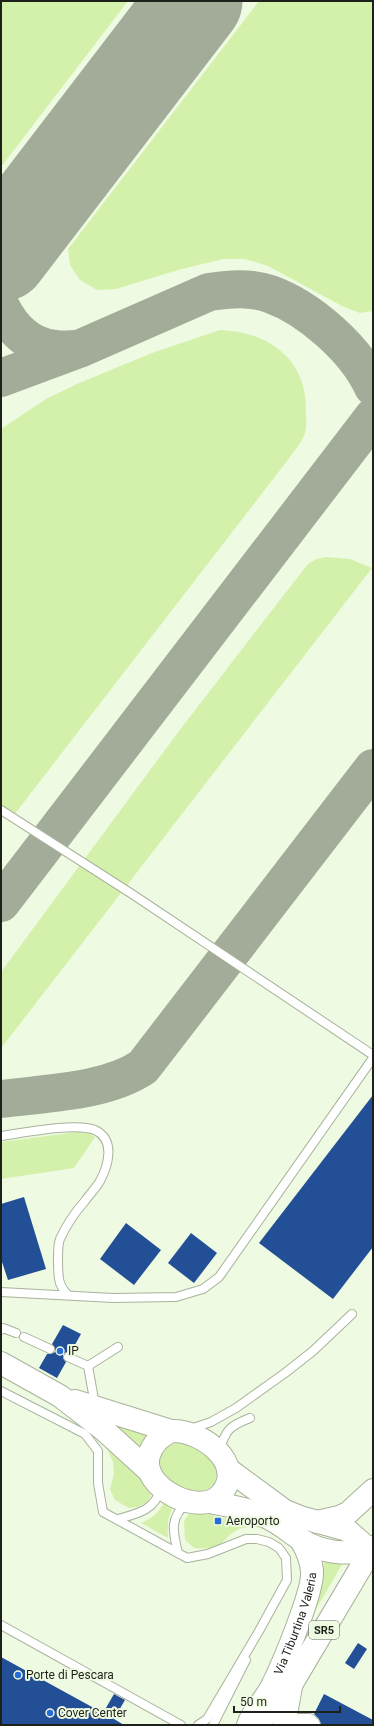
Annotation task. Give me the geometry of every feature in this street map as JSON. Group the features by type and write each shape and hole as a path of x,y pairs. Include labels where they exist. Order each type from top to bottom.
{"street":[{"path":"1,1363 60,1396 104,1430 148,1470 153,1480 160,1488 201,1504 219,1496 225,1488 228,1478 223,1460"},
{"path":"60,1396 177,1431 195,1434 206,1440 223,1460 285,1511 347,1530 372,1549"},
{"path":"148,1470 148,1460 156,1441 177,1431"},
{"path":"317,1522 339,1517 348,1513 373,1490"},
{"name":"Via Tiburtina Valeria","path":"201,1504 263,1515 281,1525 301,1540 324,1551 348,1554 372,1549"},
{"name":"Via Tiburtina Valeria","path":"248,1725 273,1684 279,1671 312,1580 310,1561 301,1540"},
{"name":"SR5","path":"258,1725 291,1685 372,1549"},
{"name":"SR5","path":"284,1725 291,1685"},
{"path":"300,1725 300,1722 309,1722 312,1725"}],"lane":[{"path":"1,810 139,899 373,1055"},
{"path":"1,1292 113,1298 176,1297 203,1289 219,1277 373,1058"},
{"path":"1,1136 73,1127 94,1130 103,1135 107,1143 107,1166 99,1183 80,1206 59,1241 59,1278 62,1289 68,1295"},
{"path":"177,1431 211,1422 236,1408 313,1351 352,1314"},
{"path":"1,1330 3,1328 50,1349"},
{"path":"88,1366 118,1347"},
{"path":"68,1357 88,1366"},
{"path":"88,1366 96,1408"},
{"path":"1,1391 85,1434 98,1451 98,1483 103,1512 187,1558 208,1554 246,1539 258,1539 269,1542 279,1548 286,1558 287,1580 259,1631 206,1719 198,1725"},
{"path":"223,1460 225,1434 233,1425 250,1418"},
{"path":"118,1519 140,1513 151,1507 159,1494 160,1488"},
{"path":"178,1553 173,1525 176,1516 201,1504"},
{"path":"232,1515 263,1515"},
{"path":"1,1625 181,1725"},
{"path":"213,1725 237,1679 259,1631"}],"green space":[{"path":"1,1 128,1 1,167"},
{"path":"259,1 373,1 373,311 360,313 342,306 268,266 245,259 223,259 178,270 116,289 97,290 80,280 70,265 68,249"},
{"path":"220,330 254,336 268,342 281,351 291,362 299,375 304,391 306,430 304,437 14,815 1,807 1,429 46,399 77,384 152,353"},
{"path":"326,557 350,559 372,568 2,1047 1,972 179,731 308,564 317,559"},
{"path":"78,1132 90,1133 95,1137 74,1168 1,1179 1,1142"},
{"path":"1,1375 66,1408 130,1457 152,1493 148,1501 138,1507 129,1508 115,1500 110,1489 114,1474 113,1462 103,1440 64,1410 1,1377"},
{"path":"92,1416 153,1433 140,1455"},
{"path":"177,1443 184,1443 199,1448 206,1452 211,1458 217,1471 216,1479 210,1488 200,1491 188,1490 176,1486 167,1478 161,1469 160,1458 167,1446"},
{"path":"168,1496 176,1502 169,1519 168,1538 141,1523 157,1512"},
{"path":"197,1510 221,1518 259,1523 286,1536 301,1560 298,1562 295,1553 283,1539 268,1531 252,1527 237,1530 216,1546 194,1548 185,1540 184,1521 191,1511"},
{"path":"325,1558 345,1559 296,1644 319,1588"}],"building":[{"path":"373,1095 373,1247 333,1299 259,1243"},
{"path":"24,1197 46,1269 8,1280 1,1259 1,1204"},
{"path":"126,1223 161,1250 134,1285 100,1259"},
{"path":"191,1233 217,1253 194,1283 168,1263"},
{"path":"63,1325 81,1334 71,1352 63,1354 63,1358 66,1362 57,1378 39,1368 47,1354 55,1352 55,1348 52,1344"},
{"path":"358,1643 367,1649 354,1669 345,1663"},
{"name":"Porte di Pescara","path":"1,1657 103,1713 114,1694 125,1700 114,1719 124,1725 1,1725"},
{"path":"324,1694 373,1720 373,1725 321,1725 319,1719 314,1714"}],"taxiway":[{"path":"1,378 79,349 209,292 240,289 255,290 285,300 315,320 330,332 355,358 373,387"},
{"path":"1,307 5,315 16,329 30,341 47,348 78,349"},
{"path":"1,903 373,417"},
{"path":"1,1099 94,1087 112,1082 143,1067 373,768"}],"runway":[{"path":"1,254 195,1"}],"place":[{"name":"IP","path":"60,1351"},
{"name":"Aeroporto","path":"218,1521"},
{"name":"Porte di Pescara","path":"18,1675"},
{"name":"Cover Center","path":"50,1713"}]}
